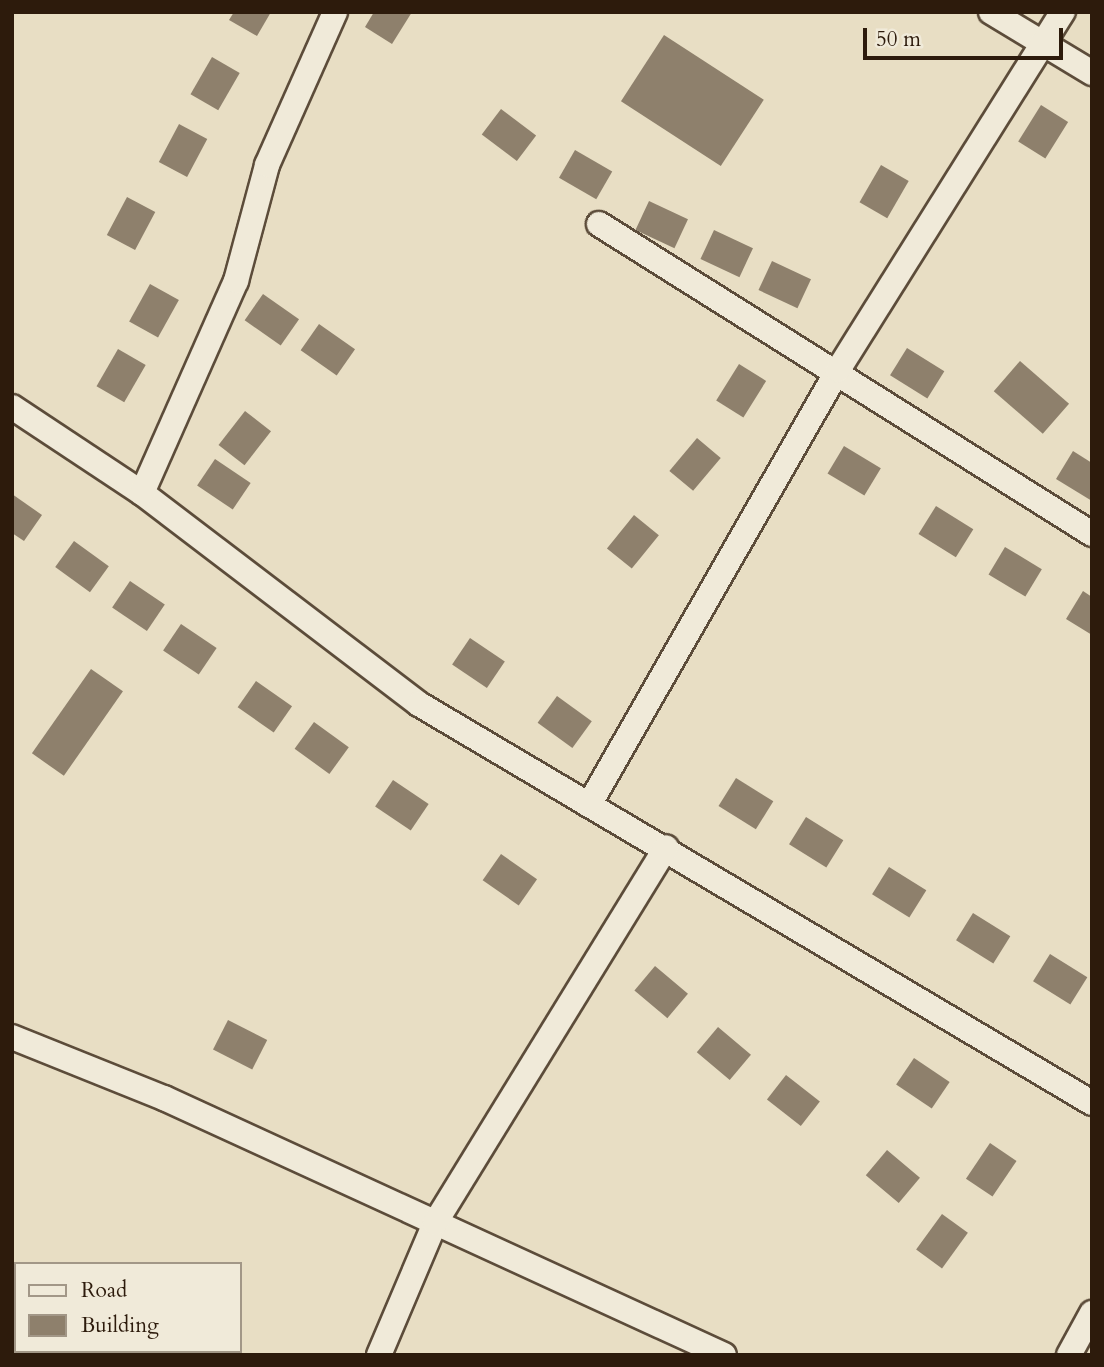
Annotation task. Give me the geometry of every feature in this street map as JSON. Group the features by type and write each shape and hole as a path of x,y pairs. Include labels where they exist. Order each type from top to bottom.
{"street":[{"path":"142,493 236,281 267,165 335,12"},
{"path":"991,12 1092,72"},
{"path":"589,805 838,370 1046,43 1063,12"},
{"path":"599,224 838,370 1092,534"},
{"path":"12,407 142,493 419,704 589,805 666,847 1092,1103"},
{"path":"379,1355 435,1223 666,847"},
{"path":"12,1037 164,1098 724,1355"},
{"path":"1069,1355 1092,1313"}],"building":[{"path":"234,12 271,12 257,36 229,20"},
{"path":"374,12 412,12 392,44 365,27"},
{"path":"664,35 764,100 721,166 621,101"},
{"path":"212,57 240,73 218,110 190,94"},
{"path":"1041,105 1068,122 1045,158 1018,141"},
{"path":"501,109 536,135 517,161 482,135"},
{"path":"179,124 207,139 187,177 159,162"},
{"path":"575,150 612,172 596,199 559,178"},
{"path":"881,165 909,181 887,218 860,202"},
{"path":"127,197 155,212 135,250 107,235"},
{"path":"649,201 688,219 674,248 635,230"},
{"path":"714,230 753,248 739,277 700,259"},
{"path":"772,261 811,279 797,308 758,290"},
{"path":"150,284 179,300 158,338 129,322"},
{"path":"263,294 299,319 281,345 245,320"},
{"path":"319,324 355,349 337,375 301,350"},
{"path":"907,348 944,371 927,398 890,375"},
{"path":"118,349 146,365 124,402 96,386"},
{"path":"1020,361 1069,404 1043,434 994,391"},
{"path":"739,364 766,381 743,417 716,400"},
{"path":"245,411 271,431 245,465 219,445"},
{"path":"697,438 721,458 693,491 669,471"},
{"path":"844,446 881,468 864,496 828,473"},
{"path":"1073,451 1092,463 1092,501 1056,479"},
{"path":"215,459 251,483 233,510 197,486"},
{"path":"12,494 42,515 24,541 12,533"},
{"path":"936,506 973,529 956,557 919,534"},
{"path":"634,515 659,535 632,569 607,548"},
{"path":"74,541 109,566 90,592 55,567"},
{"path":"1005,547 1042,569 1025,597 989,574"},
{"path":"130,581 165,604 147,631 112,608"},
{"path":"1083,591 1092,597 1092,635 1066,619"},
{"path":"181,624 217,648 199,675 163,651"},
{"path":"470,638 505,661 487,688 452,665"},
{"path":"91,669 123,691 64,776 32,753"},
{"path":"256,681 292,706 274,732 238,707"},
{"path":"557,696 592,721 572,748 538,723"},
{"path":"314,722 349,747 329,774 295,749"},
{"path":"736,778 773,801 756,829 719,806"},
{"path":"393,780 429,804 411,831 375,807"},
{"path":"806,817 843,840 826,867 789,844"},
{"path":"501,854 537,879 519,905 483,880"},
{"path":"889,867 926,890 909,917 872,894"},
{"path":"973,913 1010,936 993,963 956,940"},
{"path":"1050,954 1087,977 1070,1004 1033,981"},
{"path":"655,966 688,994 667,1018 634,991"},
{"path":"228,1020 267,1040 252,1069 213,1049"},
{"path":"718,1027 751,1055 730,1080 697,1052"},
{"path":"914,1058 950,1082 932,1109 896,1085"},
{"path":"786,1075 820,1101 801,1126 767,1099"},
{"path":"990,1143 1017,1161 992,1197 966,1179"},
{"path":"887,1150 920,1178 899,1203 866,1175"},
{"path":"942,1214 968,1233 942,1268 916,1250"},
{"path":"144,1353 148,1355 101,1355"}]}
